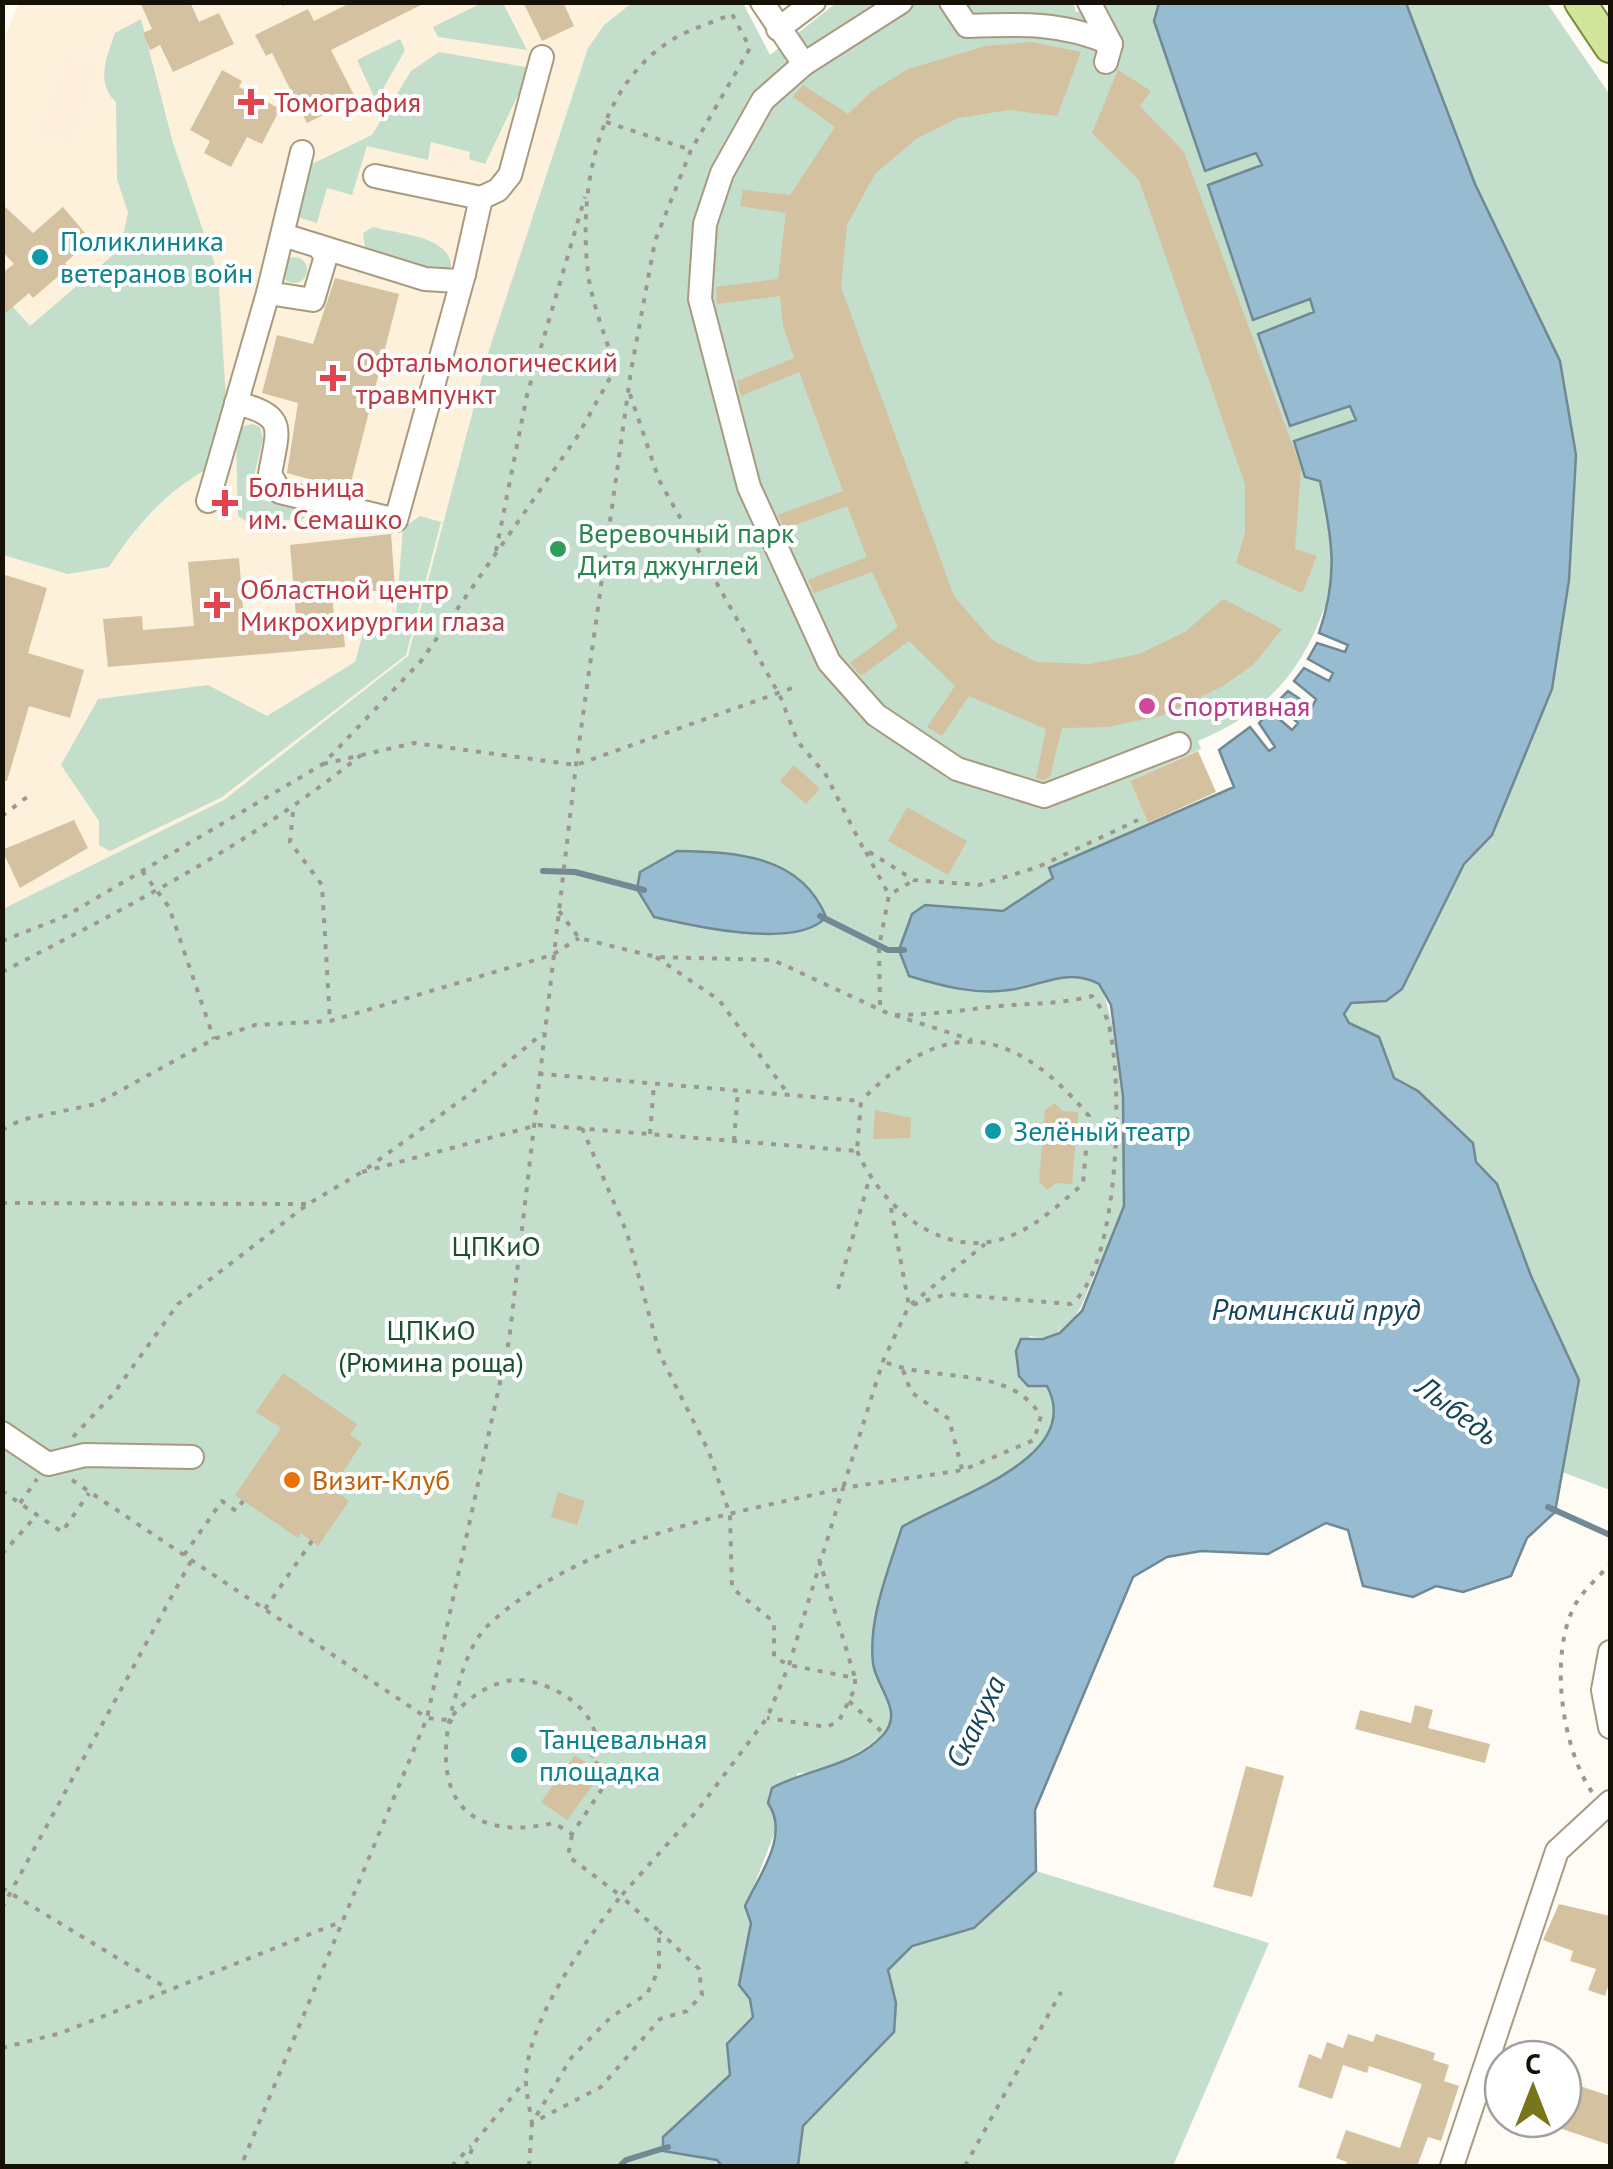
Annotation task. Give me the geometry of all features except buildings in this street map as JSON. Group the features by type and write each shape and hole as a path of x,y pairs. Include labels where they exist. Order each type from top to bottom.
{"main road":[{"path":"1580,2 1610,47"},
{"path":"1602,2 1610,15"}],"street":[{"path":"778,30 814,2"},
{"path":"900,2 804,64 763,100 722,173 705,224 700,299 749,487 829,662 876,714 957,769 1044,796 1178,744"},
{"path":"951,2 967,26 1031,24 1083,31 1108,53 1089,2"},
{"path":"763,3 804,64"},
{"path":"375,176 482,198 498,190 510,175 542,57"},
{"path":"208,501 268,293 302,152"},
{"path":"236,404 267,411 275,420 278,428 270,474 280,492 396,520 482,198"},
{"path":"282,235 425,279 458,281 464,274"},
{"path":"268,293 313,300 326,264 318,246"},
{"path":"2,1433 48,1464 85,1455 192,1457"},
{"path":"1610,1652 1603,1690 1610,1727"},
{"path":"1452,2166 1557,1851 1607,1806"}],"path":[{"path":"241,2166 427,1718 509,1341 538,1125 562,876 631,371 656,241 691,150 750,48 732,14 674,39 635,71 606,122 527,395 496,553"},
{"path":"606,122 691,150"},
{"path":"2,941 66,916 323,764 421,661 577,437 615,369 590,282 586,218 589,183"},
{"path":"615,369 631,371"},
{"path":"628,390 659,480 780,696 798,742 826,775 889,895 878,947 880,1007"},
{"path":"323,764 414,742 576,765 780,696 796,687"},
{"path":"2,972 157,892 293,810 362,754"},
{"path":"2,816 27,797"},
{"path":"293,810 290,842 322,885 330,1021"},
{"path":"863,848 914,880 979,885 1038,868 1138,820"},
{"path":"142,871 168,908 214,1039"},
{"path":"889,895 914,880"},
{"path":"529,2166 532,2123 526,2080 540,2023 591,1933 697,1811 766,1718 789,1665 883,1361 909,1306 985,1244 1015,1234 1084,1184 1089,1116 1055,1076 1020,1053 895,1014 772,960 656,957 579,938 558,910"},
{"path":"2,1130 22,1120 96,1104 214,1039 255,1025 330,1021 552,956 579,938"},
{"path":"656,957 719,1000 788,1095"},
{"path":"895,1014 945,1016 990,1007 1060,1005 1092,996 1107,1018 1116,1068 1117,1137 1108,1220 1084,1295 1071,1304 947,1294 909,1306"},
{"path":"20,1503 48,1464 114,1393 178,1304 308,1204 362,1172 471,1093 546,1031"},
{"path":"977,1041 936,1046 883,1078 861,1101 857,1151 870,1180 891,1208 930,1232 985,1244"},
{"path":"542,1074 861,1101"},
{"path":"650,1134 654,1084"},
{"path":"734,1141 738,1090"},
{"path":"362,1172 538,1125 857,1151"},
{"path":"582,1128 627,1233 660,1355 709,1452 730,1515 732,1588 774,1622 774,1657 789,1665 854,1678"},
{"path":"838,1289 870,1180"},
{"path":"2,1203 308,1204"},
{"path":"891,1208 909,1306"},
{"path":"572,1834 554,1823 522,1830 489,1825 462,1808 447,1783 442,1754 468,1654 493,1620 550,1580 622,1543 843,1488 963,1470 1034,1440 1041,1416 1031,1400 1000,1382 903,1370 883,1361"},
{"path":"903,1370 911,1392 948,1420 963,1470"},
{"path":"48,1464 427,1718 458,1725"},
{"path":"2,1492 62,1532 90,1492"},
{"path":"184,1555 222,1500 236,1511 243,1500"},
{"path":"2,1554 37,1515"},
{"path":"266,1609 312,1541"},
{"path":"766,1718 827,1727 840,1722 849,1701 854,1678 819,1559"},
{"path":"2,1908 192,1560"},
{"path":"1607,1806 1586,1784 1564,1713 1559,1672 1561,1636 1576,1602 1610,1564"},
{"path":"448,1720 474,1693 510,1680 540,1682 564,1694 586,1714 594,1732 590,1758 612,1774 572,1834 568,1856 621,1896 700,1969 702,1995 687,2011 660,2019 602,2087 532,2123"},
{"path":"849,1701 882,1731"},
{"path":"2,1888 168,1988"},
{"path":"2,2048 61,2033 343,1921"},
{"path":"532,2123 571,2058 611,2017 647,1994 659,1970 659,1931"},
{"path":"965,2166 1060,1992"},
{"path":"452,2166 526,2080"},
{"path":"466,2166 474,2143"}],"shaded area":[{"name":"Больница им. Семашко","path":"19,3 632,3 604,25 588,48 489,350 408,656 224,800 3,909 2,44"},
{"path":"66,57 97,68 71,143 40,133"},
{"path":"437,146 462,153 458,168 433,162"}],"green space":[{"path":"484,2 503,3 527,50 438,37 433,27"},
{"name":"ЦПКиО","path":"1073,2 1076,12 1104,8 1105,3 1159,3 1154,21 1205,170 1257,153 1262,166 1253,320 1310,299 1315,312 1258,334 1291,426 1351,406 1357,420 1305,477 1320,481 1334,547 1333,587 1301,657 1275,692 1241,719 1198,741 1201,749 1130,781 1148,823 1050,867 1054,878 1003,911 925,905 910,977 984,991 1009,990 1065,977 1099,983 1113,1030 1123,1096 1126,1163 1122,1212 1074,1318 1051,1336 1029,1336 1029,1386 1047,1386 1054,1412 1047,1435 1031,1455 1007,1473 902,1527 881,1615 874,1665 891,1708 890,1723 875,1741 849,1757 821,1769 798,1773 746,1906 751,1923 739,1985 750,1999 753,2017 727,2044 730,2075 663,2137 663,2151 717,2160 722,2166 3,2166 3,909 224,800 408,656 489,350 588,48 604,25 632,3 743,3 770,55 836,3"},
{"path":"1406,3 1547,3 1610,95 1610,1490 1562,1472 1579,1380 1531,1276 1497,1184 1476,1162 1473,1143 1419,1091 1394,1078 1379,1037 1349,1023 1344,1014 1351,1003 1402,989 1464,864 1492,835 1552,689 1569,579 1576,455 1560,361 1475,184"},
{"path":"141,19 173,143 218,274 227,413 216,465 169,495 109,567 68,574 3,555 3,296 30,326 120,249 128,213 117,179 116,102 104,78 115,33"},
{"path":"400,39 405,50 376,101 357,60"},
{"path":"439,52 531,68 485,164 469,159 470,152 431,142 428,160 367,146 352,195 327,188 317,223 297,217 312,164 372,135 411,71"},
{"path":"373,227 433,243 449,257 451,267 442,275 366,256 363,233"},
{"path":"294,257 303,261 307,270 303,279 294,283 285,279 281,270 285,261"},
{"path":"241,427 260,427 263,439 249,496 307,512 303,519 247,522 238,516 236,443"},
{"path":"420,516 441,522 406,655 222,797 110,851 99,845 99,821 61,765 98,699 208,685 267,716 355,662 363,633 396,615 403,528"},
{"path":"1036,1871 1269,1943 1173,2166 798,2166 802,2127 894,2032 896,2003 888,1970 912,1946 975,1928"}],"water":[{"name":"Рюминский пруд","path":"1159,3 1406,3 1475,184 1560,361 1576,455 1569,580 1552,689 1492,835 1464,864 1402,989 1386,1001 1351,1003 1344,1014 1349,1023 1379,1037 1394,1078 1418,1091 1473,1143 1476,1162 1497,1184 1531,1276 1579,1380 1555,1512 1527,1538 1511,1576 1463,1592 1436,1586 1413,1597 1363,1586 1348,1530 1326,1523 1268,1554 1201,1551 1167,1557 1133,1577 1035,1810 1036,1871 974,1928 912,1946 888,1970 896,2003 894,2032 803,2126 798,2166 722,2166 717,2160 663,2151 663,2137 730,2075 727,2044 753,2017 750,1999 739,1985 751,1923 745,1906 774,1841 774,1815 768,1803 772,1788 858,1754 889,1726 890,1708 875,1672 872,1646 881,1594 902,1527 1006,1473 1030,1455 1047,1435 1054,1412 1047,1386 1028,1386 1019,1376 1016,1351 1021,1339 1043,1339 1060,1333 1082,1311 1124,1206 1123,1096 1111,1005 1099,984 1065,977 1009,990 984,991 909,976 899,950 912,914 925,905 1003,911 1053,878 1049,868 1234,787 1219,750 1250,727 1269,751 1275,747 1259,723 1270,711 1292,730 1298,723 1276,703 1288,691 1312,707 1316,699 1294,681 1304,668 1329,681 1333,673 1308,659 1317,643 1345,652 1348,645 1319,633 1329,593 1330,540 1320,481 1305,477 1294,441 1356,420 1350,406 1290,426 1258,334 1314,312 1310,299 1253,320 1208,185 1262,165 1256,153 1205,171 1154,21"},
{"path":"677,851 743,856 783,869 815,896 826,917 812,927 770,934 718,930 654,917 637,889 640,872"}],"waterway":[{"path":"543,871 575,872 644,890"},
{"path":"820,916 888,950 904,950"},
{"name":"Лыбедь","path":"1548,1507 1610,1535"},
{"name":"Скакуха","path":"620,2166 626,2160 668,2147"}],"place":[{"name":"Томография","path":"251,102"},
{"name":"Поликлиника ветеранов войн","path":"40,257"},
{"name":"Офтальмологический травмпункт","path":"333,378"},
{"name":"Больница им. Семашко","path":"225,503"},
{"name":"Веревочный парк Дитя джунглей","path":"558,549"},
{"name":"Областной центр Микрохирургии глаза","path":"217,605"},
{"name":"Спортивная","path":"1147,706"},
{"name":"Зелёный театр","path":"993,1131"},
{"name":"Визит-Клуб","path":"292,1480"},
{"name":"Танцевальная площадка","path":"519,1755"}],"park label":[{"name":"ЦПКиО (Рюмина роща)","path":"431,1346"}]}
